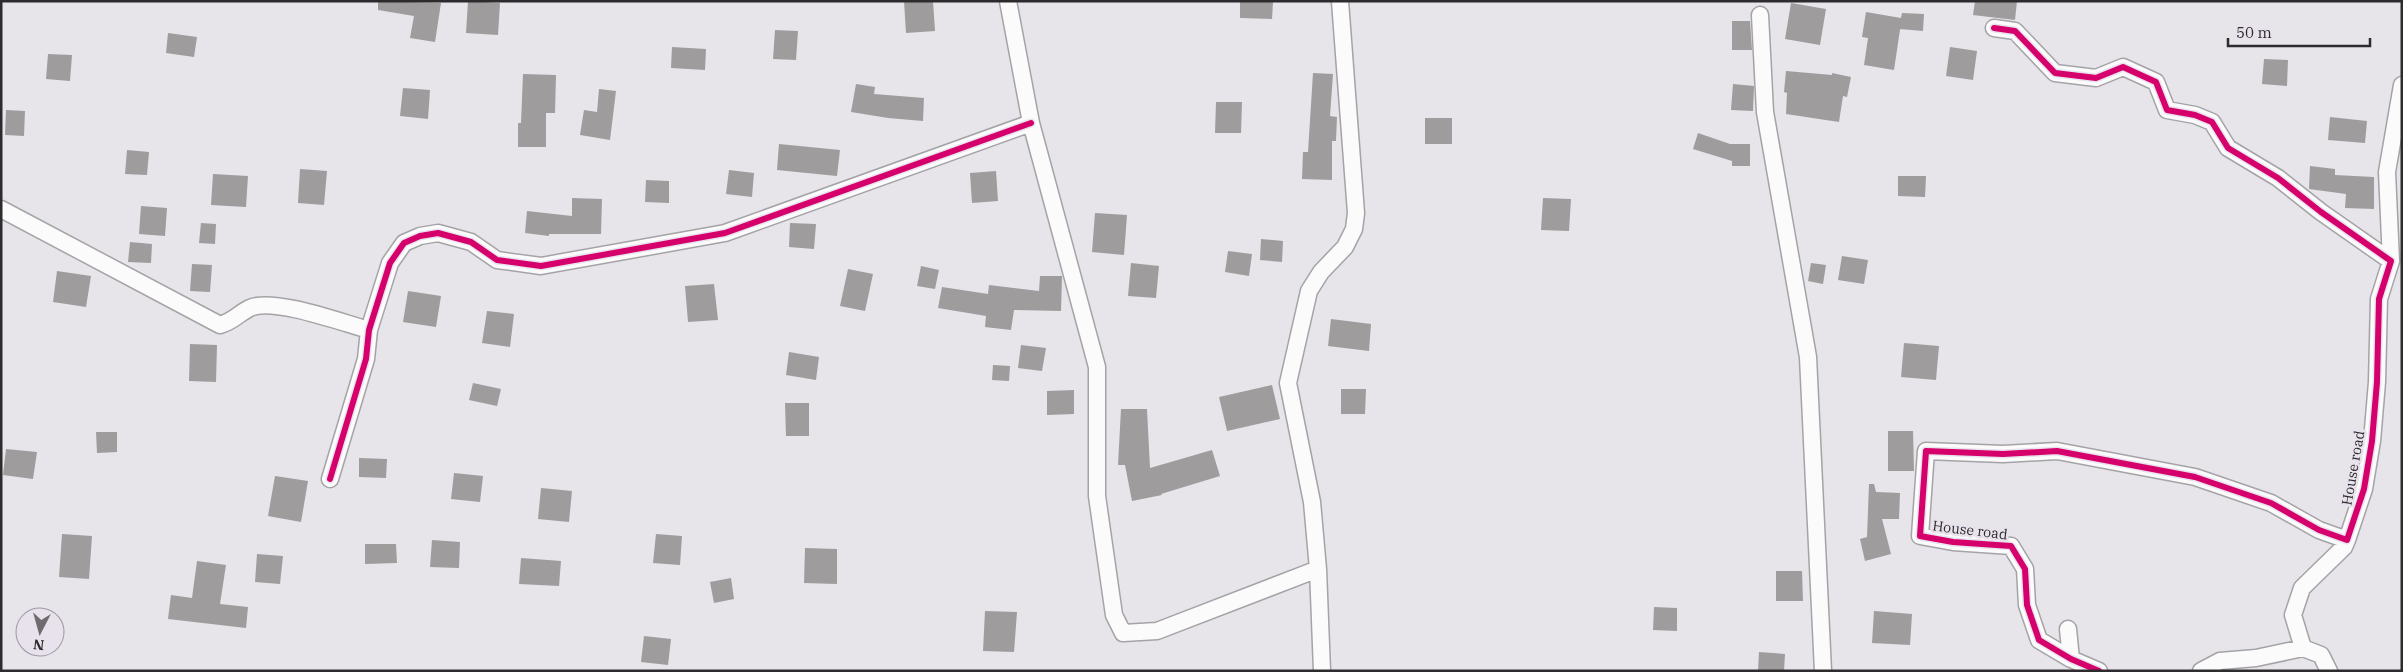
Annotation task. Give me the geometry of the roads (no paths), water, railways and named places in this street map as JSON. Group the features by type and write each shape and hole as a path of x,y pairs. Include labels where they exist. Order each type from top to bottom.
{"street":[{"path":"1008,1 1031,123 1097,367 1097,496 1114,615 1124,633 1157,631 1318,569"},
{"path":"1322,671 1318,569 1312,502 1288,383 1309,291 1321,272 1345,247 1354,229 1356,214 1340,1"},
{"path":"1760,16 1765,112 1808,357 1823,671"},
{"path":"1994,28 2015,30 2055,73 2096,78 2124,67 2156,82 2167,110 2195,115 2212,122 2228,148 2278,178 2321,212 2391,261"},
{"path":"2391,261 2386,172 2402,85"},
{"path":"330,479 366,359 369,330 390,263 404,243 420,236 438,233 470,242 496,260 541,266 725,233 1031,123"},
{"path":"1,209 220,325 240,316 249,308 276,305 369,330"},
{"name":"House road","path":"2096,670 2039,640 2026,605 2025,569 2011,546 1952,542 1920,536 1926,451 2003,454 2056,451 2196,477 2271,504 2319,530 2347,540 2364,489 2372,440 2377,382 2379,299 2391,261"},
{"path":"2303,648 2293,615 2302,588 2344,547 2347,540"},
{"path":"2068,629 2071,658"},
{"path":"2201,671 2220,662 2256,658 2303,648 2321,656 2329,671"}]}
